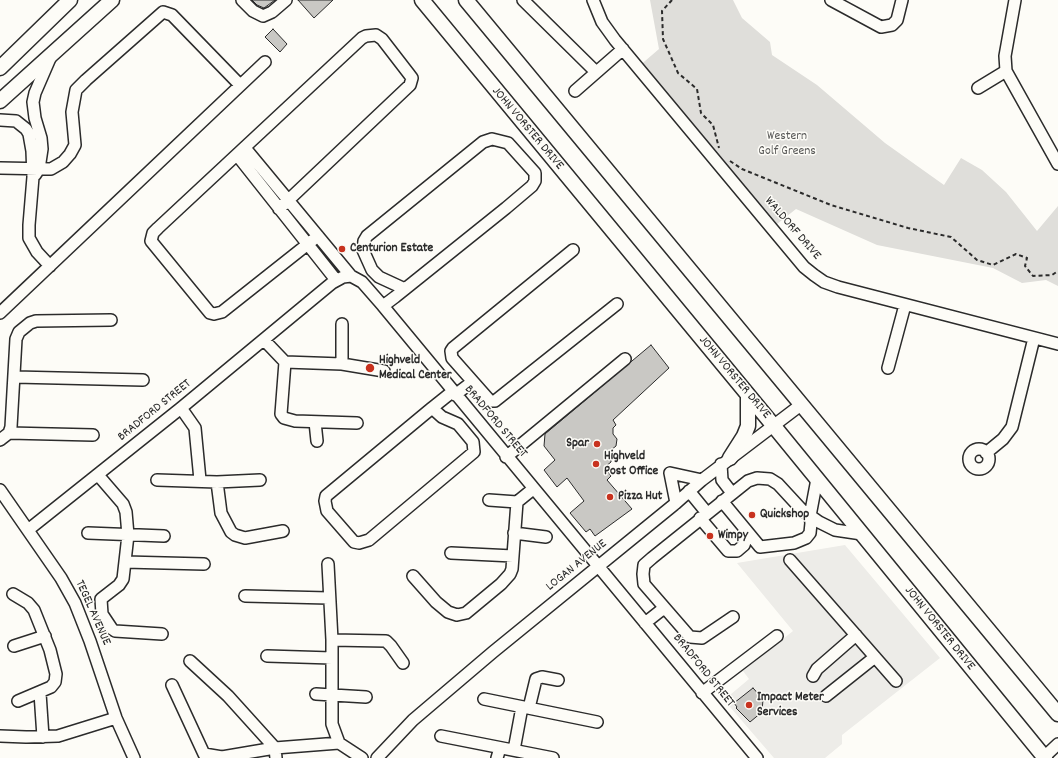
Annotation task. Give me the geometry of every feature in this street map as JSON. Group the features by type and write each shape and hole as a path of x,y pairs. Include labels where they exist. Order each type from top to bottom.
{"main road":[{"path":"0,68 70,0"},
{"path":"0,101 112,0"},
{"path":"466,0 1058,714"},
{"name":"JOHN VORSTER DRIVE","path":"420,1 773,425 1044,758"},
{"path":"726,461 744,436 748,426 748,396"}],"street":[{"path":"242,0 253,11 263,16 272,12 286,0"},
{"path":"522,0 596,72"},
{"name":"WALDORF DRIVE","path":"593,0 602,22 622,49 804,267 814,275 824,282 838,287 1058,344"},
{"path":"831,0 875,25 887,27 892,25 897,20 902,0"},
{"path":"1015,0 1005,56 1006,71 1058,164"},
{"path":"0,168 35,171 55,168 63,162 74,148 72,112 76,90 160,14 166,12 172,15 240,85"},
{"path":"283,205 410,85 412,78 382,39 371,35 362,38 241,152 155,230 152,237 152,245 210,313 214,314 222,312 318,236"},
{"path":"575,91 622,49"},
{"path":"50,266 34,248 30,238 29,225 35,171 42,149 33,102 35,93 52,55"},
{"path":"0,313 266,62"},
{"path":"978,88 1006,71"},
{"path":"0,120 16,121 26,129 31,139 35,171"},
{"path":"383,306 405,289 532,186 535,181 535,173 508,143 492,139 479,144 367,236 364,241 363,250 372,270 379,277 405,289"},
{"path":"241,152 283,205 307,244 336,280"},
{"path":"283,205 318,236 351,276"},
{"path":"573,250 453,348 451,351 452,358 490,401 498,399 617,304"},
{"name":"BRADFORD STREET","path":"28,530 181,408 336,280 351,276 362,282 383,306 453,394 599,566 757,758"},
{"path":"888,368 905,305"},
{"path":"93,435 4,437 12,422 16,339 20,332 30,323 46,320 111,320"},
{"path":"342,324 342,364"},
{"path":"986,453 1003,439 1012,427 1034,338"},
{"path":"264,340 285,362 342,364 384,371"},
{"path":"506,457 625,359"},
{"path":"285,362 282,416 290,421 357,423"},
{"path":"14,377 143,380"},
{"path":"432,408 442,417 458,424 473,442 474,452 369,540 359,544 354,542 328,511 325,501 326,496 432,408 472,382"},
{"name":"LOGAN AVENUE","path":"377,758 413,720 702,480 802,404"},
{"path":"181,408 195,428 200,480"},
{"path":"315,422 318,441"},
{"path":"726,461 722,480 732,493"},
{"path":"676,503 670,473 702,480"},
{"path":"98,475 124,504 128,535 121,582 101,599 101,610 104,618 115,631 162,634"},
{"path":"732,616 702,638 690,637 644,584 644,565 704,515 752,479 765,478 778,484 802,510 819,522 835,530 862,534"},
{"path":"722,501 760,547 794,543 806,538 810,533 810,516 817,479"},
{"path":"157,480 200,480 217,482 260,480"},
{"path":"217,482 221,513 231,532 235,535 245,538 283,531"},
{"name":"TEGEL AVENUE","path":"0,490 61,578 75,603 90,641 116,718 134,758"},
{"path":"489,500 517,502 533,490"},
{"path":"689,491 728,551 737,551 744,545 746,539 744,529"},
{"path":"413,576 442,608 448,612 457,614 466,612 501,584 510,574 513,556 517,502"},
{"path":"88,533 164,536"},
{"path":"514,533 546,536"},
{"path":"451,553 513,556"},
{"path":"790,560 896,681"},
{"path":"125,562 204,564"},
{"path":"328,564 332,640 332,724 339,743 362,758"},
{"path":"13,594 28,603 34,610 45,636 56,679 51,687 18,701"},
{"path":"245,596 329,598"},
{"path":"645,623 664,608"},
{"path":"813,676 816,669 856,635"},
{"path":"14,646 45,636"},
{"path":"702,693 777,636"},
{"path":"332,640 386,641 392,646 403,663"},
{"path":"266,656 332,658"},
{"path":"826,696 875,657"},
{"path":"190,661 228,696 276,753"},
{"path":"514,750 525,707 536,679 542,677 558,680"},
{"path":"172,685 204,754 222,757 243,756 276,753 339,743"},
{"path":"40,692 43,737"},
{"path":"316,694 366,697"},
{"path":"484,699 597,722"},
{"path":"0,736 43,737 68,734 116,718"},
{"path":"441,736 498,753 514,750 553,758"},
{"path":"1044,758 1058,744"}],"path":[{"path":"672,0 662,10 664,39 678,73 697,89 701,113 713,125 721,154"},
{"path":"726,158 742,169 831,205 908,228 951,237 977,260 994,265 1016,254 1027,258 1025,266 1033,276 1052,275 1058,271"}],"shaded area":[{"path":"845,545 940,658 842,735 842,744 825,758 774,758 724,700 749,679 743,671 793,631 737,563"}],"green space":[{"name":"Western Golf Greens","path":"650,0 733,0 742,18 770,42 772,55 817,85 885,143 944,185 961,158 982,170 1006,192 1037,231 1058,206 1058,286 1046,280 1022,283 993,268 877,245 796,209 772,228 638,67 659,49"}],"building":[{"path":"252,0 275,0 264,8 257,5"},
{"path":"298,0 333,0 314,18"},
{"path":"273,29 287,44 280,52 265,37"},
{"path":"651,345 669,368 613,420 616,425 613,428 613,434 617,439 616,446 611,450 611,462 605,467 611,476 607,480 632,509 595,536 590,529 586,532 570,513 584,501 567,478 557,487 544,470 555,460 544,446 545,434"},
{"name":"Impact Meter Services","path":"753,688 763,699 762,712 750,722 736,708 737,707 734,703"}],"place":[{"name":"Centurion Estate","path":"342,249"},
{"name":"Highveld Medical Center","path":"370,368"},
{"name":"Spar","path":"597,444"},
{"name":"Highveld Post Office","path":"596,464"},
{"name":"Pizza Hut","path":"610,497"},
{"name":"Quickshop","path":"752,515"},
{"name":"Wimpy","path":"710,536"},
{"name":"Impact Meter Services","path":"749,705"}]}
